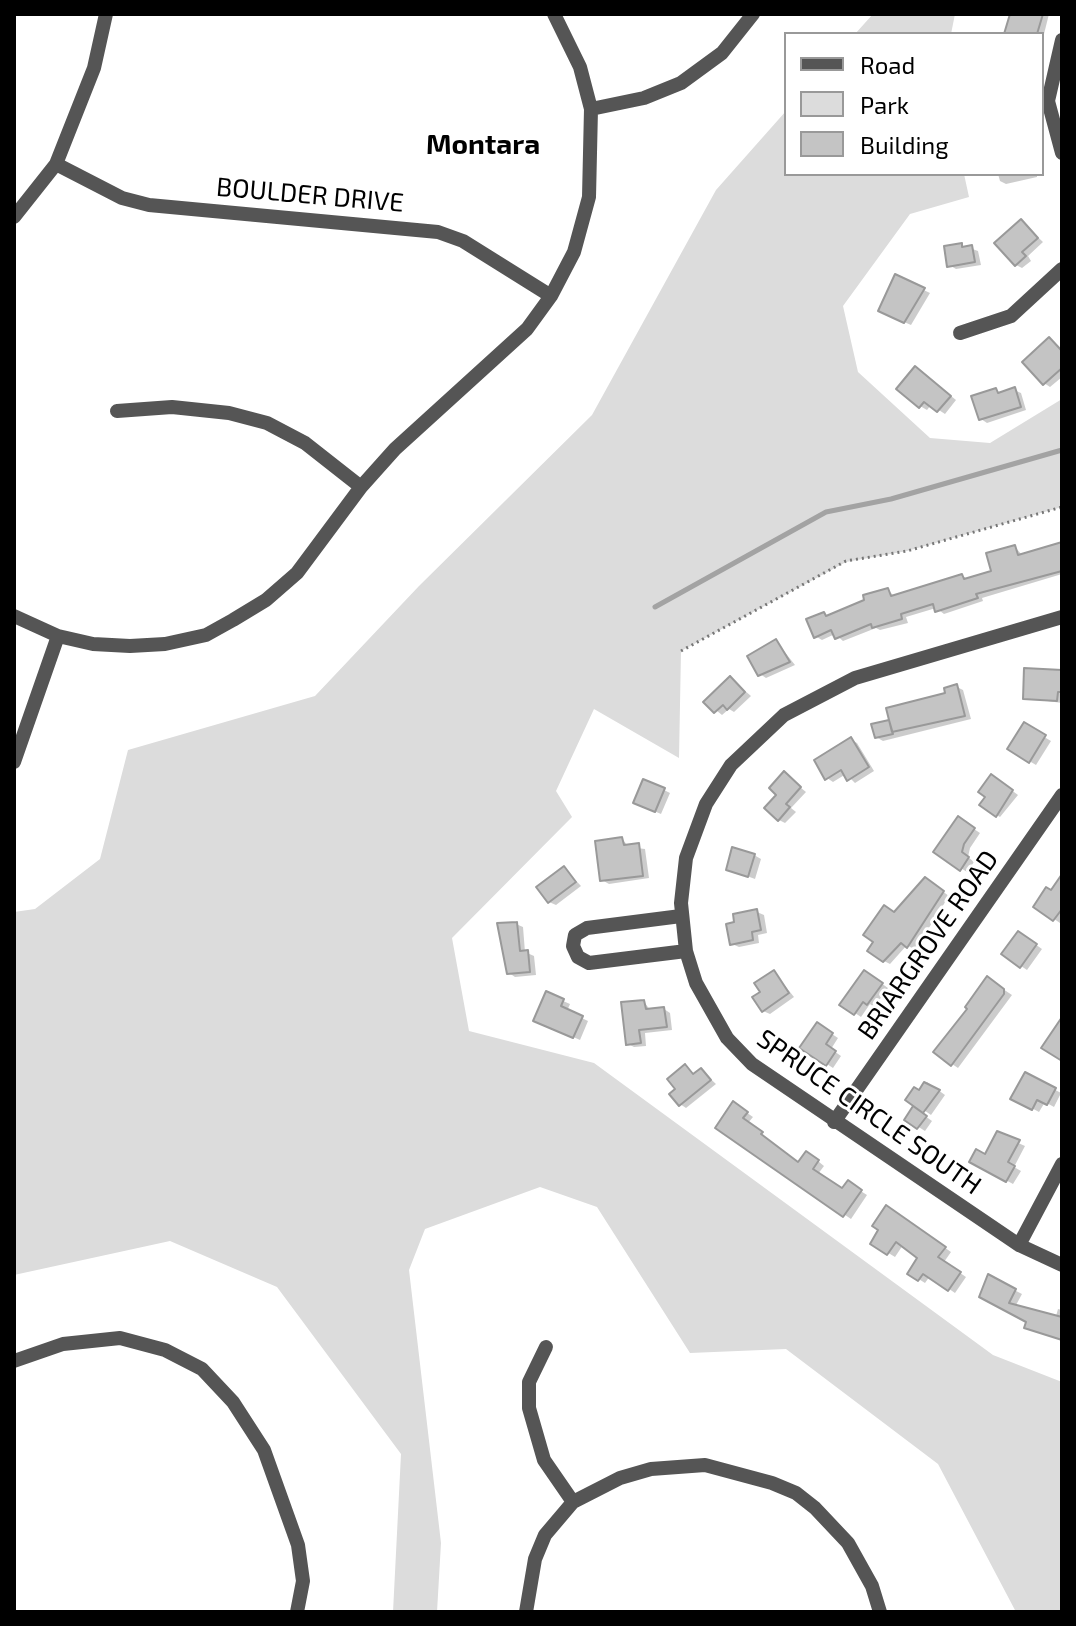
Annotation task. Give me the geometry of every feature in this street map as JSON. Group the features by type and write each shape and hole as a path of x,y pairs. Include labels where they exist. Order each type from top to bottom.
{"street":[{"path":"14,217 56,164 94,68 106,14"},
{"path":"14,616 58,636 93,644 165,644 206,635 266,600 297,573 361,487 395,449 517,339 551,296 585,222 593,146 591,109 580,67 554,14"},
{"path":"591,109 644,98 681,83 722,53 753,14"},
{"path":"1062,40 1048,101 1062,153"},
{"name":"BOULDER DRIVE","path":"56,164 122,198 149,205 438,232 463,241 551,296"},
{"path":"960,333 1011,316 1062,269"},
{"path":"117,411 172,407 229,413 267,423 305,443 361,487"},
{"name":"SPRUCE CIRCLE SOUTH","path":"1062,617 876,670 832,688 784,715 731,765 706,804 686,858 681,916 686,951 696,983 727,1038 752,1064 1019,1245 1062,1265"},
{"path":"14,762 58,636"},
{"name":"BRIARGROVE ROAD","path":"834,1122 1062,795"},
{"path":"681,916 587,928 575,935 573,946 578,957 589,963 686,951"},
{"path":"1019,1245 1062,1164"},
{"path":"14,1361 63,1344 120,1338 165,1350 202,1369 233,1402 268,1462 298,1545 303,1581 297,1612"},
{"path":"546,1347 529,1382 529,1408 544,1460 573,1502"},
{"path":"526,1612 535,1559 545,1535 573,1502 620,1478 651,1469 705,1465 772,1483 806,1501 848,1543 872,1586 880,1612"}],"path":[{"path":"681,651 846,561 907,551 1062,507"}],"green space":[{"path":"873,14 955,14 951,32 857,32"},
{"path":"784,113 784,176 964,176 969,197 910,214 843,306 858,372 930,438 990,443 1062,399 1062,507 907,551 846,562 681,651 679,758 594,709 556,791 572,817 452,938 469,1031 594,1063 993,1355 1062,1382 1062,1612 1016,1612 938,1464 786,1349 690,1353 597,1207 540,1187 425,1229 409,1270 441,1543 437,1612 393,1612 401,1454 277,1287 170,1241 14,1275 14,912 35,909 100,859 128,750 315,696 419,586 592,415 716,190"}],"building":[{"path":"1010,14 1043,14 1038,32 1005,32"},
{"path":"1021,219 1038,238 1022,252 1026,256 1015,266 994,243"},
{"path":"962,243 962,247 972,245 975,262 947,267 944,246"},
{"path":"895,274 925,288 904,323 878,311"},
{"path":"1049,337 1062,351 1062,368 1043,385 1022,362"},
{"path":"915,366 951,396 937,412 924,402 919,408 896,389"},
{"path":"1015,387 1021,407 979,420 971,396 996,388 998,393"},
{"path":"1062,542 1062,571 976,594 978,598 935,612 933,604 901,614 902,619 872,628 871,624 835,639 831,630 814,638 806,619 824,612 826,616 864,600 863,595 888,588 891,596 962,574 964,579 991,571 986,553 1015,545 1018,555"},
{"path":"776,639 790,662 758,676 747,656"},
{"path":"1024,668 1062,670 1062,692 1058,692 1057,701 1023,699"},
{"path":"730,676 745,692 727,710 723,705 714,713 703,702"},
{"path":"957,684 965,716 892,732 886,708 945,693 944,688"},
{"path":"889,720 893,734 875,738 871,724"},
{"path":"1024,722 1046,735 1029,763 1007,749"},
{"path":"851,737 869,767 847,781 841,770 825,780 814,760"},
{"path":"784,771 801,787 786,804 790,807 778,821 764,808 776,795 769,788"},
{"path":"991,774 1013,790 996,817 979,805 985,797 978,792"},
{"path":"643,779 665,788 655,812 633,803"},
{"path":"958,816 975,828 964,844 962,852 969,857 960,871 933,852"},
{"path":"622,837 624,845 639,843 643,876 600,881 595,841"},
{"path":"732,847 755,854 748,877 726,870"},
{"path":"564,866 576,882 548,903 536,887"},
{"path":"1062,874 1062,909 1053,921 1033,907 1046,887 1051,890"},
{"path":"925,877 944,891 907,948 901,943 883,962 867,951 873,942 863,935 884,905 894,912"},
{"path":"757,909 761,930 752,932 753,940 730,945 726,924 734,922 733,914"},
{"path":"517,922 520,951 528,950 530,972 507,974 497,923"},
{"path":"1018,931 1037,944 1020,968 1001,954"},
{"path":"774,970 789,993 762,1012 752,997 760,992 754,983"},
{"path":"864,970 883,983 867,1005 863,1002 854,1015 839,1005"},
{"path":"987,976 1004,989 1004,994 951,1066 933,1052 967,1009 965,1007"},
{"path":"546,991 564,999 561,1006 583,1016 573,1038 533,1021"},
{"path":"644,1000 646,1009 664,1007 667,1027 639,1030 641,1043 626,1045 621,1002"},
{"path":"1062,1017 1062,1061 1041,1048"},
{"path":"817,1022 833,1033 826,1044 836,1051 826,1066 799,1048"},
{"path":"685,1064 693,1074 701,1068 711,1080 679,1106 669,1094 675,1089 667,1079"},
{"path":"1025,1072 1056,1088 1047,1105 1037,1100 1032,1110 1010,1099"},
{"path":"924,1082 940,1090 923,1113 905,1100 914,1087 919,1090"},
{"path":"733,1101 748,1112 743,1118 798,1162 806,1151 819,1160 813,1169 842,1188 848,1180 862,1190 843,1217 715,1128"},
{"path":"913,1106 927,1116 917,1129 904,1120"},
{"path":"997,1131 1020,1140 1008,1162 1015,1166 1006,1182 969,1162 976,1149 985,1154"},
{"path":"886,1205 946,1247 938,1257 961,1272 948,1291 923,1274 918,1281 907,1274 917,1258 896,1242 887,1255 870,1244 878,1230 872,1226"},
{"path":"988,1274 1016,1289 1009,1303 1062,1317 1062,1340 1024,1328 1026,1322 979,1297"}],"waterway":[{"path":"655,607 826,512 891,499 1062,450"}],"district":[{"name":"Montara","path":"483,145"}]}
